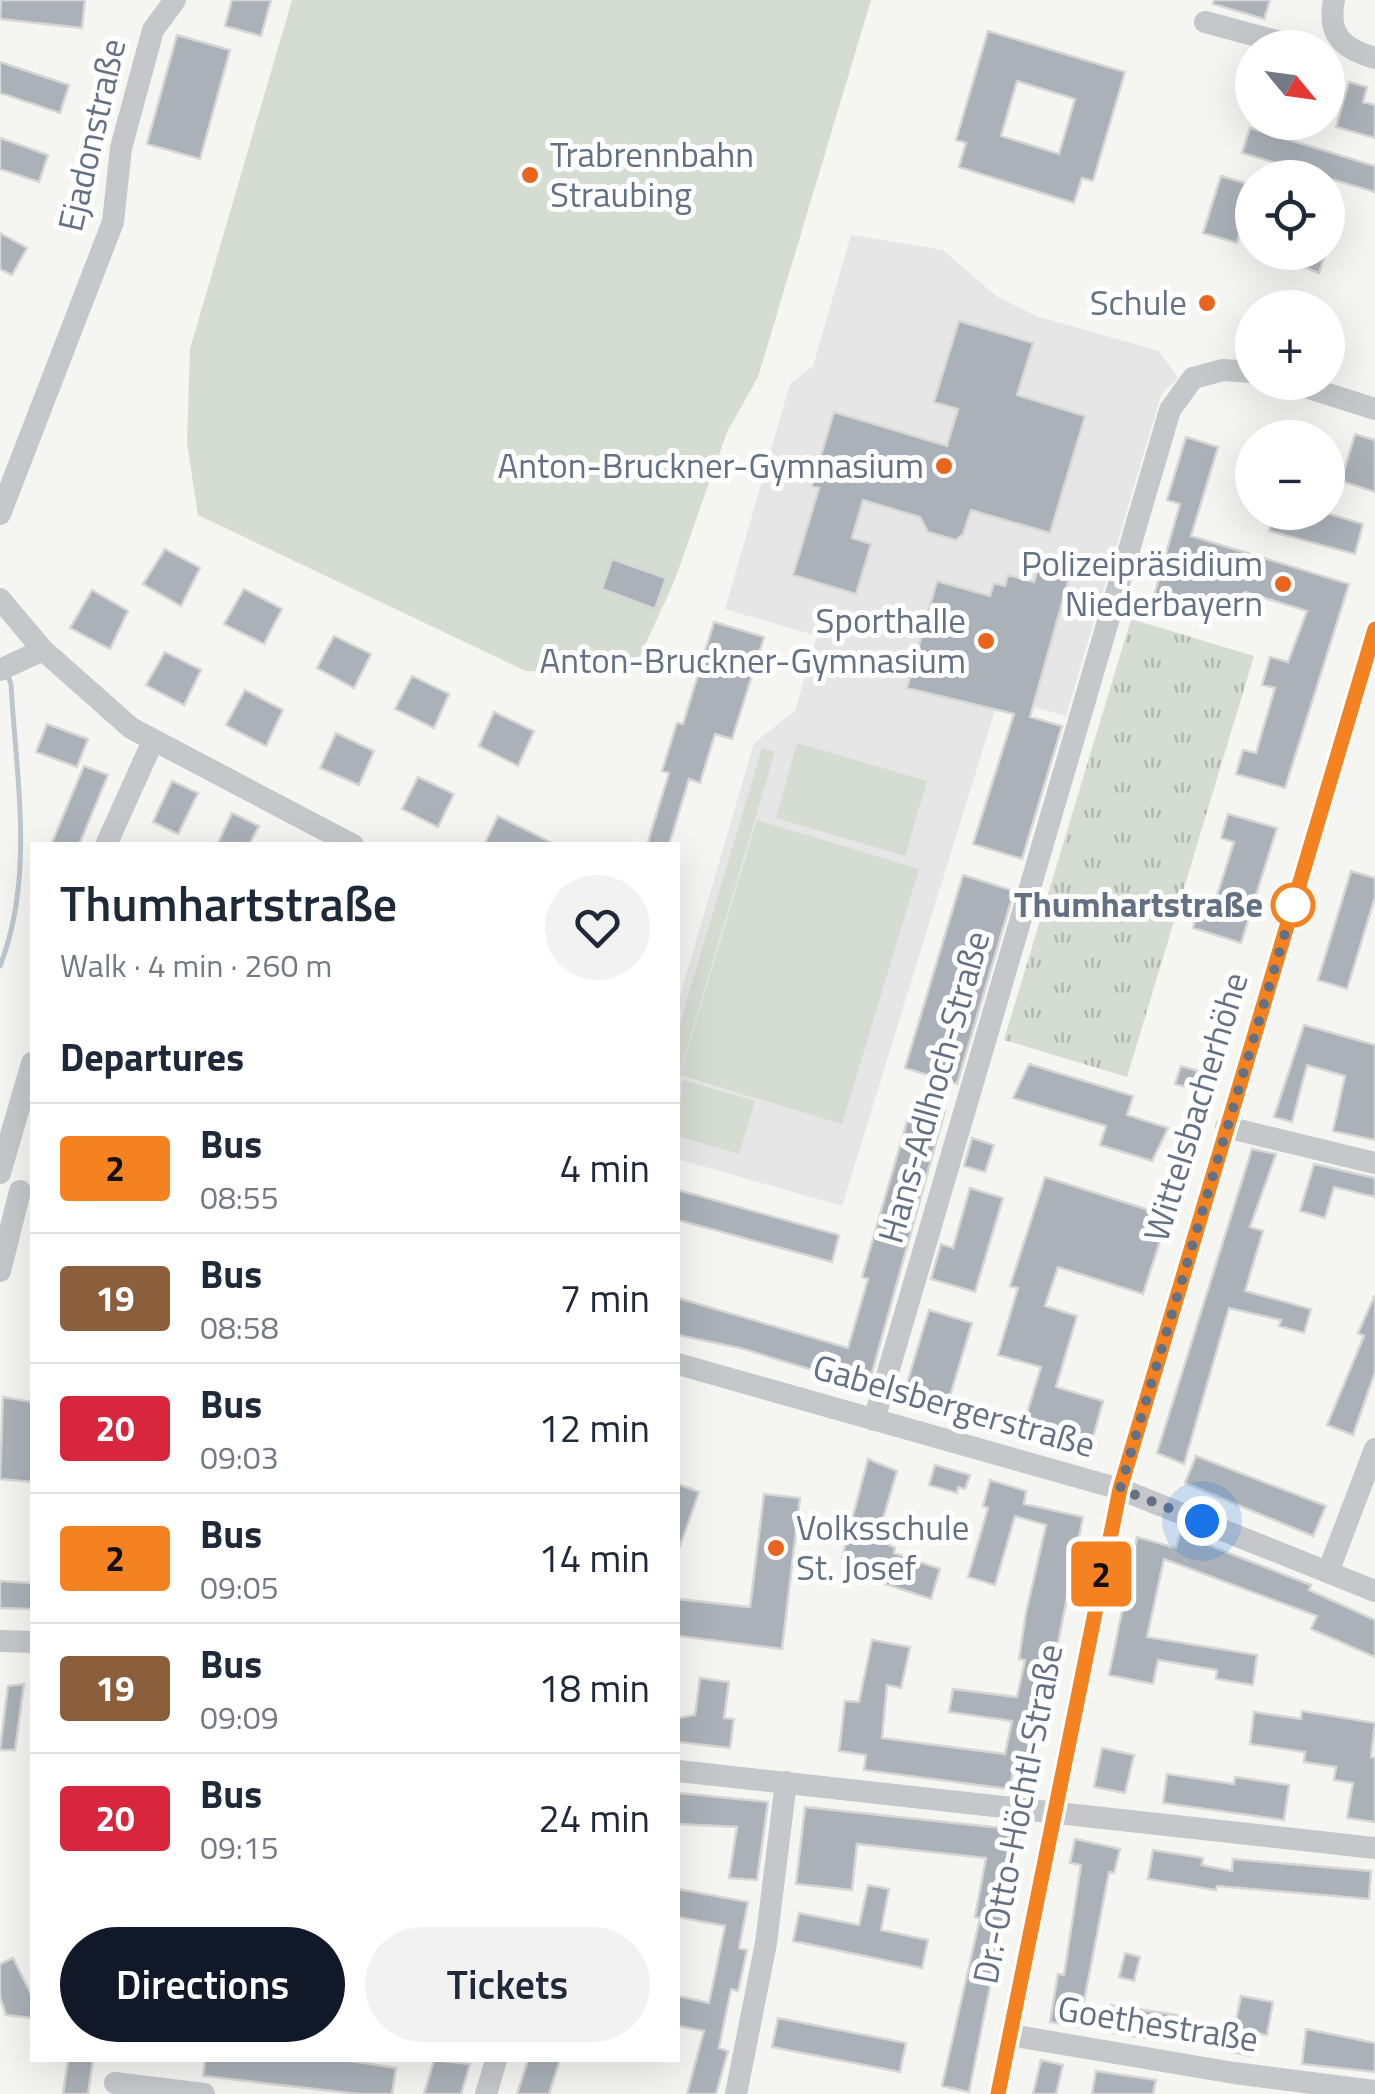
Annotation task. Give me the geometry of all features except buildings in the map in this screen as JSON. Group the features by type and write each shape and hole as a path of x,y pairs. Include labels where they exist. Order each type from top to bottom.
{"street":[{"name":"Ejadonstraße","path":"0,514 112,222 121,148 154,30 176,0"},
{"path":"1333,30 1334,0"},
{"path":"1205,22 1235,30"},
{"path":"1345,44 1375,58"},
{"name":"Hans-Adlhoch-Straße","path":"874,1420 1170,410 1193,378 1235,371"},
{"path":"1345,399 1375,409"},
{"path":"0,599 42,650 90,695 153,741 347,842"},
{"name":"Wittelsbacherhöhe","path":"1120,1489 1375,630"},
{"path":"11,666 42,650"},
{"path":"107,842 153,741"},
{"path":"0,1173 30,1071"},
{"path":"1226,1126 1375,1163"},
{"path":"0,1271 18,1190"},
{"name":"Gabelsbergerstraße","path":"680,1365 1120,1489 1375,1591"},
{"path":"1328,1572 1375,1449"},
{"name":"Dr.-Otto-Höchtl-Straße","path":"998,2094 1120,1489"},
{"path":"0,1641 30,1642"},
{"path":"680,1771 1375,1848"},
{"path":"736,2094 766,1943 786,1782"},
{"name":"Goethestraße","path":"1010,2035 1294,2087 1375,2091"},
{"path":"486,2094 495,2062"},
{"path":"115,2079 204,2094"}],"shaded area":[{"path":"851,235 943,250 996,296 1036,316 1159,351 1178,378 1161,395 1066,716 999,697 842,1206 680,1160 680,996 754,743 795,711 817,636 725,609 790,384 813,366"}],"green space":[{"name":"Trabrennbahn Straubing","path":"292,0 871,0 758,377 727,432 674,582 640,656 608,673 526,671 198,515 187,443 190,349"},
{"path":"1131,619 1254,656 1127,1077 1004,1040"},
{"path":"797,743 927,781 905,856 776,818"},
{"path":"762,748 775,752 680,1071 680,1023"},
{"path":"757,820 919,869 842,1124 680,1075"},
{"path":"682,1080 755,1101 739,1154 680,1137"}],"waterway":[{"path":"0,966 17,897 21,826 7,673"}],"bus line":[{"name":"2","path":"998,2094 1120,1489 1375,629"}],"place":[{"name":"Trabrennbahn Straubing","path":"530,175"},
{"name":"Schule","path":"1207,303"},
{"name":"Anton-Bruckner-Gymnasium","path":"944,466"},
{"name":"Polizeipräsidium Niederbayern","path":"1283,584"},
{"name":"Sporthalle Anton-Bruckner-Gymnasium","path":"986,641"},
{"name":"Thumhartstraße","path":"1293,905"},
{"name":"Volksschule St. Josef","path":"776,1548"}],"route":[{"path":"1202,1521 1120,1489 1296,896 1293,905"}]}
